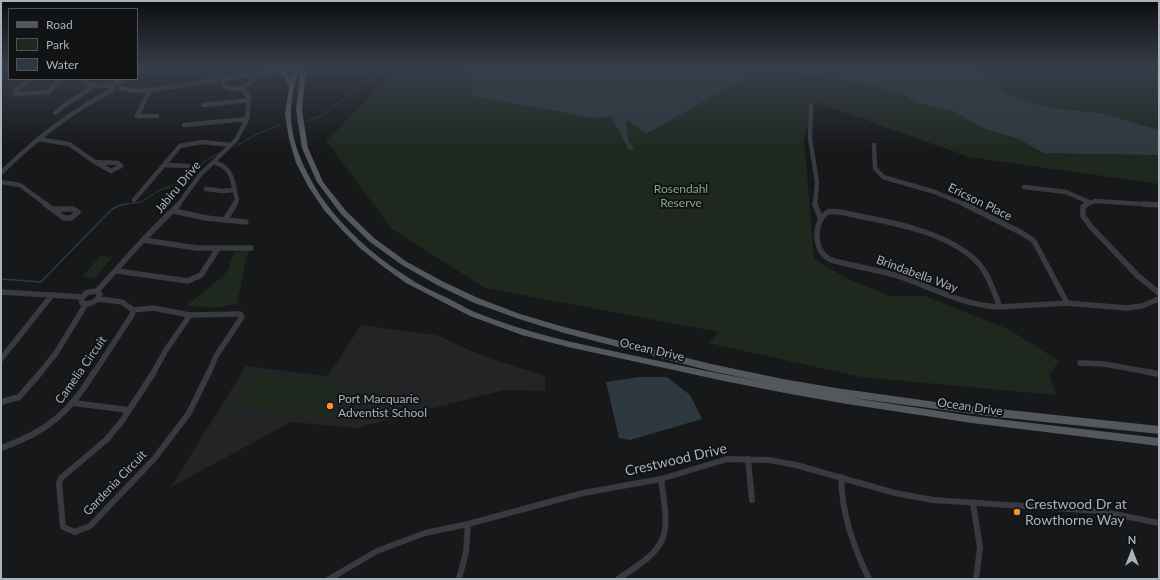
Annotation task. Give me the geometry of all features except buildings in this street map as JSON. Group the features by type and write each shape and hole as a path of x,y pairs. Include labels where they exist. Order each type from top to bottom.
{"main road":[{"name":"Ocean Drive","path":"290,95 288,105 288,117 295,150 307,179 325,206 373,255 404,278 465,311 527,334 726,379 914,412 1042,429 1159,442"},
{"name":"Ocean Drive","path":"299,95 301,138 315,173 328,195 346,217 393,254 426,276 476,300 548,326 729,372 902,401 1002,414 1159,430"},
{"path":"465,311 476,300"}],"street":[{"path":"55,113 64,103 81,95"},
{"path":"1,173 38,139 65,118 102,95"},
{"path":"147,95 137,116 157,116"},
{"path":"203,105 249,100 248,95"},
{"name":"Jabiru Drive","path":"97,291 117,271 143,240 174,211 200,175 231,145 242,131 247,119 249,100"},
{"name":"Brindabella Way","path":"811,106 810,138 816,175 815,209 820,217 818,225 820,246 826,256 833,261 897,276 964,302 1000,307 1067,303 1126,308 1142,306 1159,299"},
{"path":"184,125 247,119"},
{"path":"38,139 69,144 95,162"},
{"path":"134,200 178,148 183,145 202,142 231,145"},
{"name":"Ericson Place","path":"874,145 875,168 883,177 956,200 1022,233 1034,241 1067,303"},
{"path":"214,162 224,165 230,170 237,203 225,220"},
{"path":"165,165 188,166"},
{"path":"1,182 20,185 52,208"},
{"path":"1024,187 1066,192 1089,202 1101,200 1159,205"},
{"path":"206,189 222,191 234,190"},
{"path":"1089,202 1082,210 1083,216 1088,224 1138,276 1159,293"},
{"path":"816,204 826,212 860,216 896,224 932,236 961,249 973,258 984,270 1000,307"},
{"path":"174,211 246,222"},
{"path":"820,217 826,212"},
{"path":"143,240 182,247 217,250 251,248"},
{"path":"117,271 188,281 201,274 217,250"},
{"path":"1,292 82,297 89,292 97,291 100,294 98,299"},
{"path":"1,359 52,295"},
{"path":"82,297 81,302 86,304"},
{"path":"1,402 19,397 32,384 56,353 86,304 98,299 123,302 130,305 133,310"},
{"name":"Gardenia Circuit","path":"133,310 153,308 190,315 221,316 236,313 240,314 242,317 216,356 203,387 189,413 154,459 90,526 75,532 63,527 59,483 61,478 106,440 122,421 147,384 166,350 190,315"},
{"name":"Camelia Circuit","path":"1,448 36,434 52,424 74,403 132,316 133,310"},
{"path":"1080,363 1104,364 1159,374"},
{"path":"74,403 129,410"},
{"name":"Crestwood Drive","path":"329,579 363,558 397,542 425,533 468,524 583,493 661,479 708,463 727,459 769,460 841,477 895,493 933,500 973,504 1092,510 1159,523"},
{"path":"748,459 752,500"},
{"path":"841,477 842,506 847,526 869,579"},
{"path":"618,579 646,562 657,553 664,542 666,513 661,479"},
{"path":"973,504 980,547 976,579"},
{"path":"459,579 468,550 470,536 468,524"}],"shaded area":[{"name":"Port Macquarie Adventist School","path":"361,325 436,335 483,356 545,376 545,391 504,390 356,428 291,422 171,487 246,366 328,376"}],"green space":[{"name":"Rosendahl Reserve","path":"371,95 1159,95 1159,184 969,157 815,102 804,138 814,259 848,279 890,296 925,296 1010,330 1059,361 1049,375 1056,395 861,377 709,343 719,332 485,288 392,229 326,141"},
{"path":"248,251 237,304 215,308 186,306 223,276 228,270 234,252"},
{"path":"100,256 112,257 95,278 83,276"},
{"path":"249,372 347,382 334,417 232,407"},
{"path":"356,385 367,385 361,406 350,405"},
{"path":"372,386 382,386 377,406 366,406"}],"water":[{"path":"715,95 646,134 629,121 626,121 628,139 634,149 629,150 611,116 595,118 473,96"},
{"path":"904,95 1013,95 1034,104 1065,110 1100,113 1159,130 1159,155 1044,153 1016,138 982,128 954,111 919,103"},
{"path":"639,377 667,377 690,395 702,419 630,440 619,438 606,382"}],"waterway":[{"path":"307,121 321,116 349,95"},
{"path":"234,147 257,134 280,125"},
{"path":"1,279 41,282 111,210 120,205 141,202 162,189 178,184 202,163 219,153"}],"place":[{"name":"Port Macquarie Adventist School","path":"330,406"},
{"name":"Crestwood Dr at Rowthorne Way","path":"1017,512"}]}
